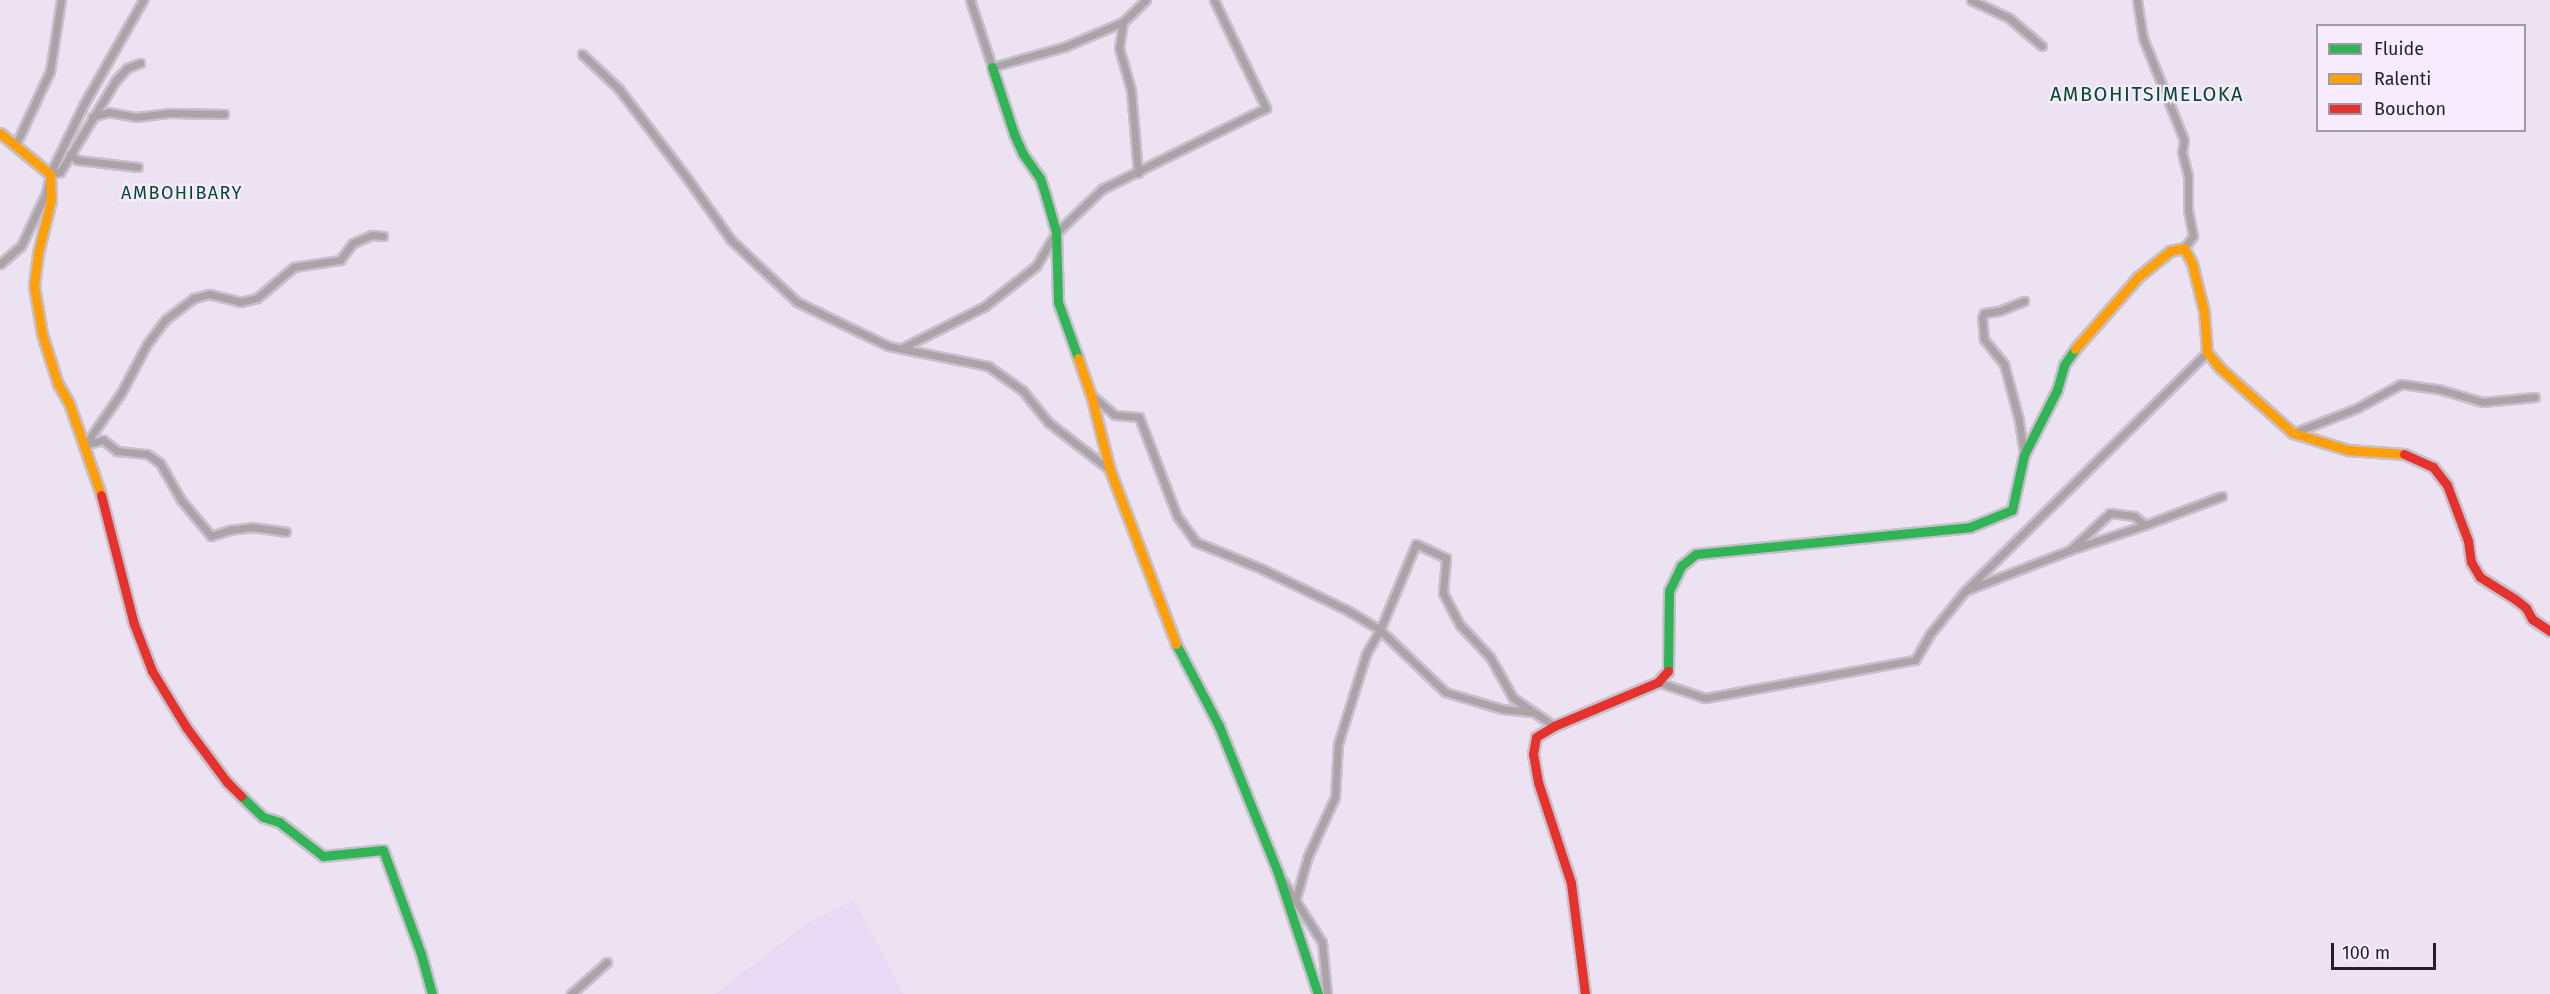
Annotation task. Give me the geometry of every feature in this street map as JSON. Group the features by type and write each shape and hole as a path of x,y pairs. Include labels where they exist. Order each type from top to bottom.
{"street":[{"path":"16,144 50,71 61,0"},
{"path":"0,264 21,246 84,104 142,0"},
{"path":"970,0 977,30 992,66 1014,134 1023,154 1040,178 1056,233 1058,302 1091,395 1110,470 1176,644 1219,726 1278,873 1318,994"},
{"path":"992,66 1064,47 1123,22 1146,0"},
{"path":"902,348 985,306 1036,266 1056,233 1102,189 1266,108 1214,0"},
{"path":"1971,0 2009,18 2042,46"},
{"path":"1586,994 1571,883 1538,782 1533,754 1536,737 1554,726 1658,682 1669,668 1669,591 1681,566 1696,554 1970,526 2012,510 2024,455 2057,390 2064,365 2079,343 2138,277 2170,251 2184,249 2193,236 2188,210 2188,176 2182,152 2184,140 2143,38 2137,0"},
{"path":"1123,22 1119,48 1131,90 1138,173"},
{"path":"582,54 618,88 687,178 730,240 797,302 888,346 988,366 1023,392 1048,422 1110,470"},
{"path":"51,174 60,172 116,80 127,68 140,63"},
{"path":"92,117 108,112 136,117 170,113 224,114"},
{"path":"0,133 51,174 51,200 38,253 34,286 42,334 58,384 85,445 100,490 134,624 152,671 186,727 228,782 263,817 279,822 323,856 382,850 421,954 432,994"},
{"path":"70,154 77,160 138,167"},
{"path":"85,445 121,393 147,344 166,319 194,298 209,294 240,302 257,298 294,267 340,260 353,243 372,235 382,236"},
{"path":"2184,249 2192,263 2204,311 2207,352 2220,368 2293,433 2348,450 2401,452 2433,467 2447,485 2468,541 2471,562 2480,577 2515,599 2526,608 2532,619 2550,632"},
{"path":"2024,301 1999,311 1984,313 1982,318 1984,339 2004,364 2019,420 2024,455"},
{"path":"1658,682 1705,698 1915,660 1930,634 1965,591 2207,352"},
{"path":"2293,433 2357,408 2401,384 2438,389 2482,402 2535,397"},
{"path":"1091,395 1116,415 1138,417 1177,516 1196,542 1262,569 1347,610 1380,630 1445,692 1502,709 1531,712"},
{"path":"85,445 103,440 117,451 147,454 160,464 181,500 211,536 229,530 252,527 286,532"},
{"path":"1965,591 2070,550 2222,496"},
{"path":"2070,550 2110,513 2134,516 2145,525"},
{"path":"1296,898 1308,856 1335,797 1338,744 1366,654 1380,630 1416,544 1446,558 1443,593 1460,625 1490,657 1514,698 1554,726"},
{"path":"1278,873 1323,942 1327,994"},
{"path":"571,994 607,962"}],"shaded area":[{"path":"854,900 904,994 715,994 808,923"}],"traffic: fast":[{"path":"992,67 1014,134 1023,154 1040,178 1046,197 1056,233 1058,302 1078,358"},
{"path":"1668,671 1669,591 1681,566 1696,554 1970,527 2012,510 2024,455 2057,390 2064,365 2075,349"},
{"path":"1176,644 1219,726 1278,873 1318,994"},
{"path":"241,796 263,817 279,822 323,856 383,850 421,954 432,994"}],"traffic: slow":[{"path":"0,133 50,174 51,200 38,253 34,286 42,334 58,384 69,403 101,495"},
{"path":"2075,349 2138,277 2170,251 2184,248 2192,263 2204,311 2207,352 2220,368 2293,433 2348,450 2404,454"},
{"path":"1078,358 1091,395 1110,470 1176,644"}],"traffic: jam":[{"path":"2404,454 2433,467 2447,485 2468,541 2471,562 2480,577 2515,599 2526,608 2532,619 2550,631"},
{"path":"101,495 134,624 152,671 186,727 227,782 241,796"},
{"path":"1585,994 1571,883 1538,782 1533,754 1536,737 1554,726 1658,682 1668,671"}],"district":[{"name":"AMBOHITSIMELOKA","path":"2147,94"},
{"name":"AMBOHIBARY","path":"182,193"}]}
